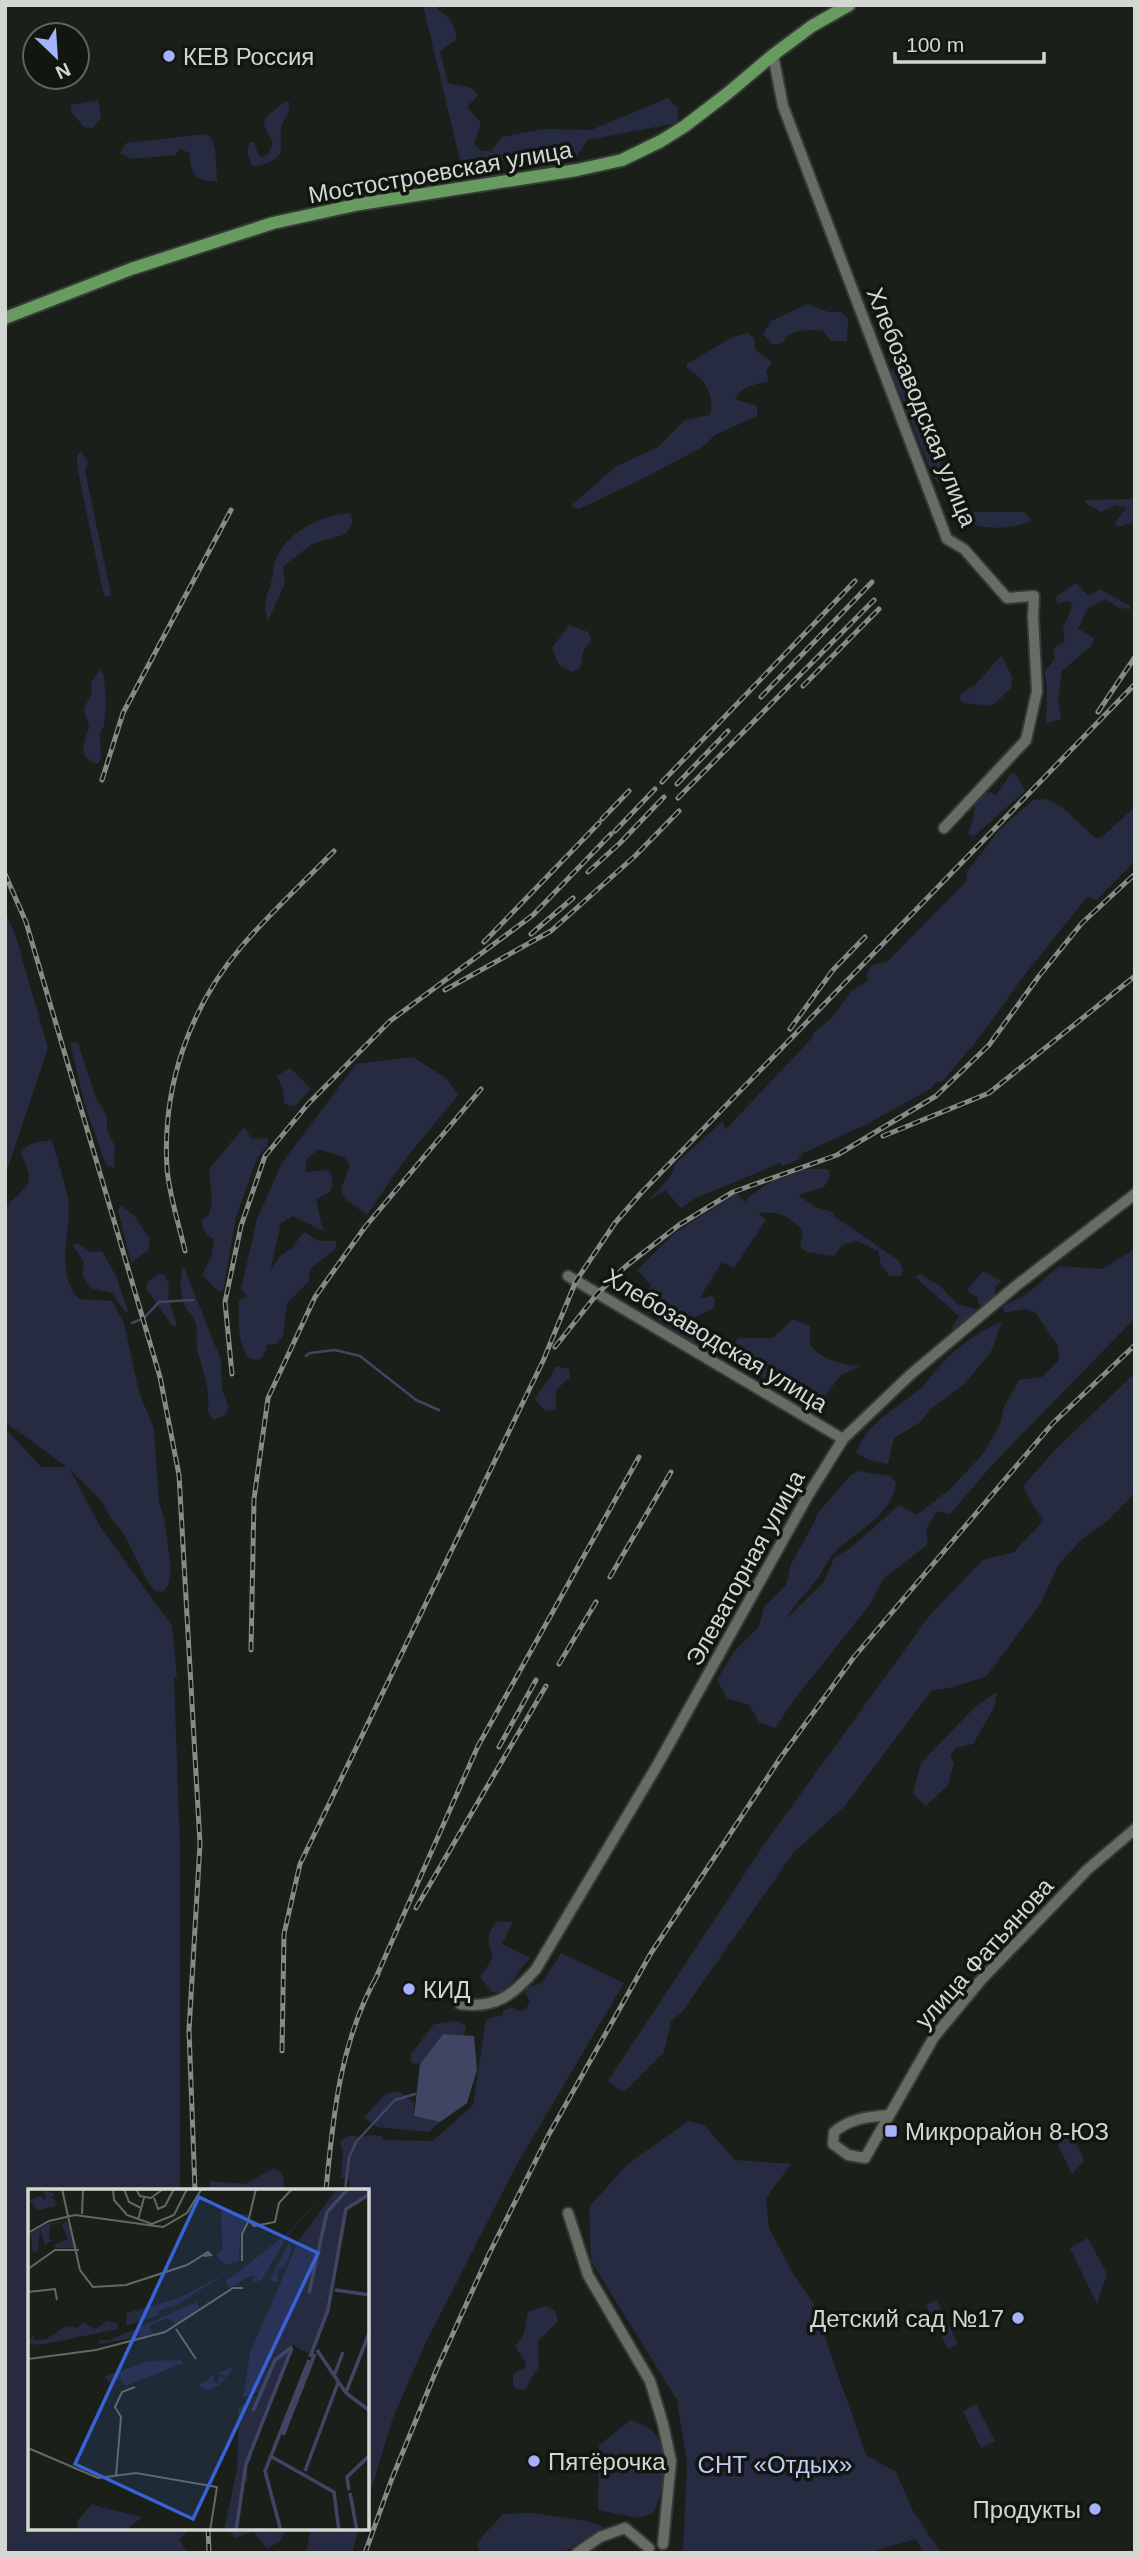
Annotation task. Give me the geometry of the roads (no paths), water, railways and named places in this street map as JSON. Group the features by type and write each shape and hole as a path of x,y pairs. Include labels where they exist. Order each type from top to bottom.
{"main road":[{"name":"Мостостроевская улица","path":"5,318 131,269 273,223 360,204 577,170 622,160 685,126 812,26 849,5"}],"street":[{"name":"Хлебозаводская улица","path":"773,55 783,106 947,539 964,549 1007,598 1034,596 1037,691 1026,740 944,828"},
{"name":"Элеваторная улица","path":"460,2004 479,2007 497,2002 520,1986 536,1969 658,1764 807,1497 843,1439 910,1375 1017,1285 1135,1194"},
{"name":"Хлебозаводская улица","path":"568,1276 843,1439"},
{"name":"улица Фатьянова","path":"889,2115 860,2118 845,2123 834,2132 833,2144 848,2155 865,2158 934,2037 981,1980 1087,1869 1135,1829"},
{"path":"568,2213 588,2275 650,2381 671,2462 665,2548 655,2543 649,2551 625,2528 600,2537 577,2553"}],"waterway":[{"path":"132,1323 144,1318 159,1302 193,1300"},
{"path":"306,1356 310,1353 335,1350 360,1356 416,1400 439,1410"},
{"path":"345,2189 349,2158 356,2142 395,2100 415,2094"}],"railway":[{"path":"102,780 123,713 231,510"},
{"path":"662,782 855,581"},
{"path":"761,697 872,582"},
{"path":"678,798 874,600"},
{"path":"803,686 879,609"},
{"path":"1098,712 1135,657"},
{"path":"282,2051 284,1934 300,1864 543,1361 576,1281 615,1223 641,1193 1135,684"},
{"path":"677,784 728,731"},
{"path":"615,831 655,789"},
{"path":"602,819 629,791"},
{"path":"588,872 664,797"},
{"path":"445,990 551,931 635,856 679,811"},
{"path":"484,942 599,823"},
{"path":"232,1374 225,1302 241,1226 265,1156 308,1104 390,1021 533,915 611,834"},
{"path":"185,1251 167,1168 169,1108 183,1050 207,995 223,970 264,922 334,851"},
{"path":"5,874 26,922 160,1377 179,1475 200,1844 189,2030 195,2189"},
{"path":"555,1347 597,1294 626,1266 679,1225 733,1192 837,1155 936,1096 989,1045 1082,923 1135,874"},
{"path":"531,934 573,898"},
{"path":"790,1029 833,970 865,937"},
{"path":"883,1136 989,1093 1135,976"},
{"path":"251,1650 254,1499 268,1398 315,1297 365,1227 481,1089"},
{"path":"365,2553 436,2371 489,2254 548,2136 651,1953 781,1757 854,1657 1053,1423 1135,1345"},
{"path":"374,1982 478,1746 639,1457"},
{"path":"610,1577 671,1472"},
{"path":"559,1664 596,1602"},
{"path":"499,1747 536,1680"},
{"path":"416,1908 546,1686"},
{"path":"326,2189 340,2079 355,2026 378,1974"},
{"path":"208,2530 209,2553"}],"place":[{"name":"КЕВ Россия","path":"169,56"},
{"name":"КИД","path":"409,1989"},
{"name":"Микрорайон 8-ЮЗ","path":"891,2131"},
{"name":"Детский сад №17","path":"1018,2318"},
{"name":"Пятёрочка","path":"534,2461"},
{"name":"Продукты","path":"1095,2509"}],"park label":[{"name":"СНТ «Отдых»","path":"775,2464"}]}
